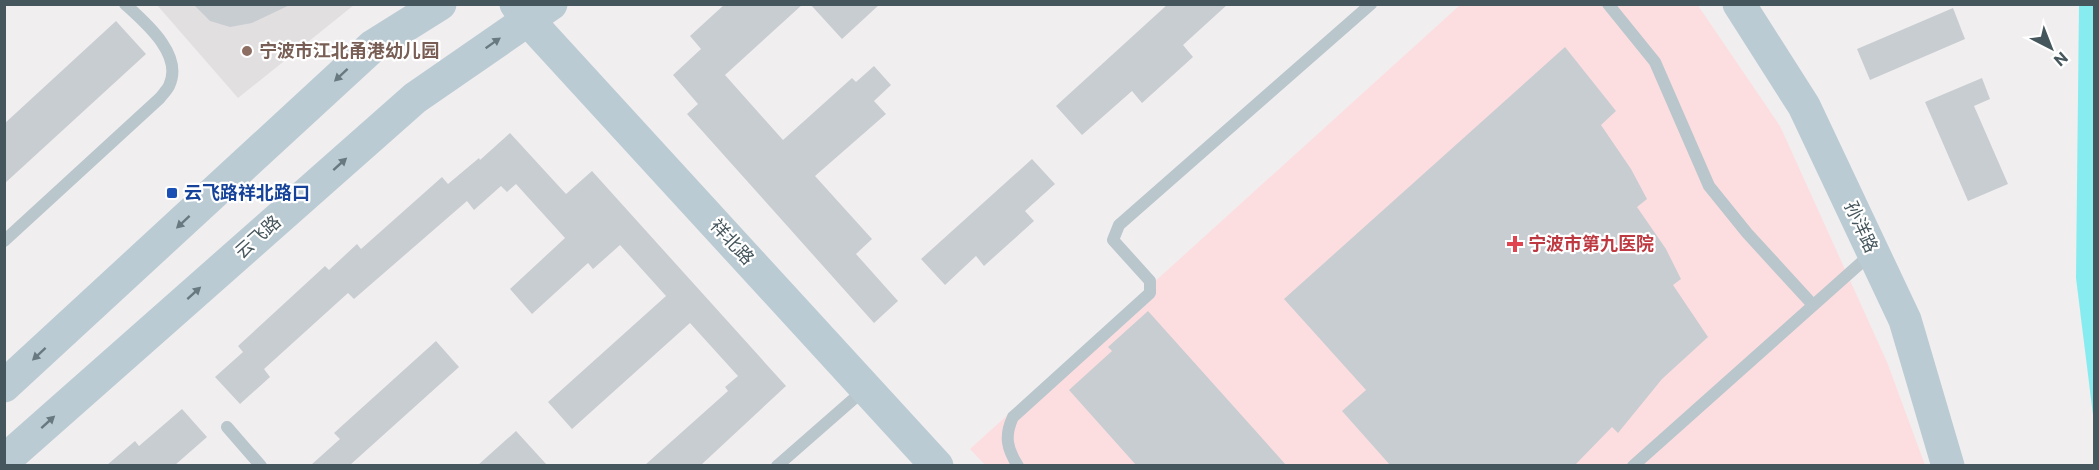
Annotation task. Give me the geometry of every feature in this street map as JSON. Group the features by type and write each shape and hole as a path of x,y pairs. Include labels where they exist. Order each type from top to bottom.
{"main road":[{"path":"4,386 373,46 440,4"},
{"name":"孙洋路","path":"1739,4 1803,106 1905,320 1948,465"},
{"name":"祥北路","path":"524,8 937,465"},
{"name":"云飞路","path":"4,461 415,98 524,8"}],"lane":[{"path":"4,241 160,98 169,86 173,70 169,54 158,37 125,4"},
{"path":"1018,465 1007,441 1007,430 1013,417 1150,293 1150,281 1113,240 1119,225 1371,4"},
{"path":"1608,4 1655,62 1709,186 1747,233 1813,305"},
{"path":"1633,465 1873,252"},
{"path":"777,465 866,388"},
{"path":"227,427 261,465"}],"shaded area":[{"name":"宁波市第九医院","path":"1697,4 1780,126 1887,362 1925,465 986,466 970,449 1460,5"},
{"name":"宁波市江北甬港幼儿园","path":"157,5 354,5 238,98"}],"water":[{"path":"2079,5 2094,5 2094,423 2076,278"}],"building":[{"path":"193,4 292,4 252,23 230,27 210,21"},
{"path":"725,4 803,4 725,75 783,140 852,78 856,82 874,66 891,85 874,101 886,114 815,176 872,239 856,254 898,301 874,323 687,114 698,104 673,75 701,49 690,36"},
{"path":"810,4 880,4 842,39"},
{"path":"1168,4 1228,4 1183,45 1193,57 1142,103 1132,91 1082,135 1056,106"},
{"path":"1953,8 1965,39 1870,80 1857,49"},
{"path":"116,21 146,54 4,184 4,124"},
{"path":"1565,47 1616,111 1601,125 1631,169 1647,199 1637,207 1666,249 1681,279 1673,285 1708,337 1662,379 1618,433 1612,427 1575,465 1390,465 1342,411 1366,390 1284,299"},
{"path":"1982,78 1990,99 1974,106 2008,184 1968,201 1925,102"},
{"path":"510,133 566,194 592,171 786,386 701,465 645,465 728,391 725,387 738,376 690,323 572,429 548,402 666,296 620,245 593,269 588,263 532,314 510,289 565,238 516,184 507,192 501,186 474,210 467,201 354,299 348,293 264,369 270,377 240,404 215,377 243,352 238,346 325,266 329,270 357,244 361,249 442,177 448,184"},
{"path":"1032,159 1055,184 1025,211 1034,221 984,266 976,256 945,285 921,259"},
{"path":"1148,311 1286,465 1136,465 1069,390 1112,351 1108,347"},
{"path":"436,341 459,367 350,465 311,465 340,439 334,433"},
{"path":"182,409 207,437 175,465 107,465 135,441 139,446"},
{"path":"516,431 547,465 478,465"}],"place":[{"name":"宁波市江北甬港幼儿园","path":"247,51"},
{"name":"云飞路祥北路口","path":"172,193"},
{"name":"宁波市第九医院","path":"1515,244"}]}
